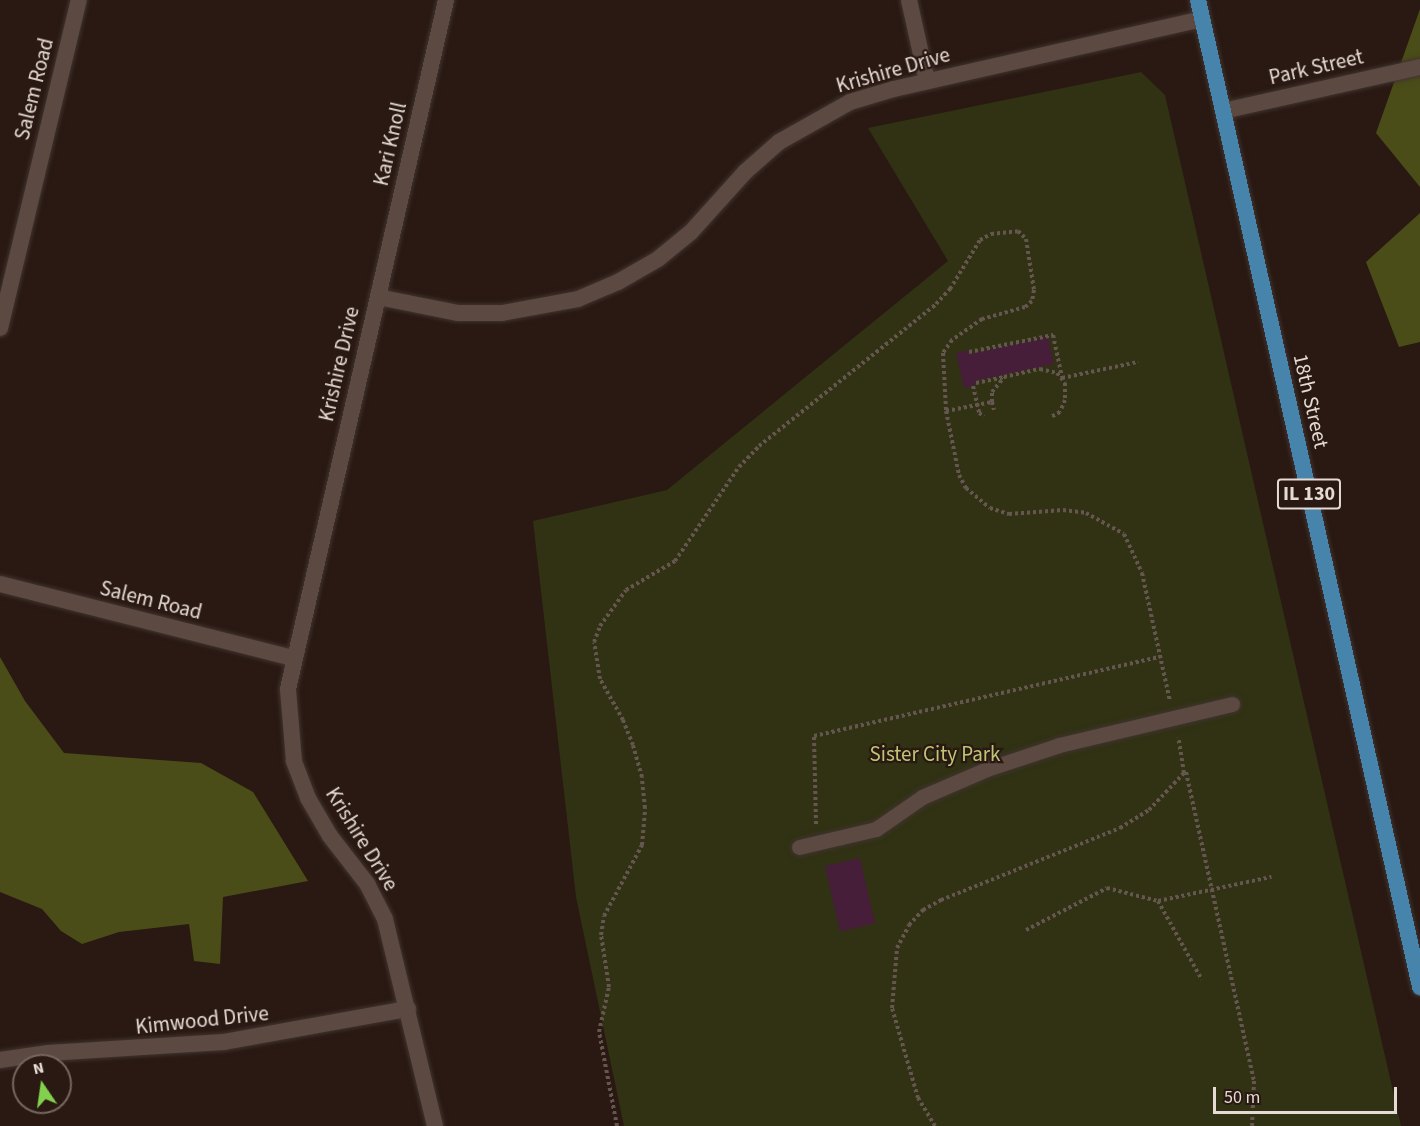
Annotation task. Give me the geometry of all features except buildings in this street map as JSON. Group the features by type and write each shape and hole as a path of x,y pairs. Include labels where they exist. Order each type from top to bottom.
{"main road":[{"name":"18th Street","path":"1198,0 1420,987"}],"street":[{"name":"Salem Road","path":"0,328 79,0"},
{"name":"Kari Knoll","path":"378,297 446,0"},
{"path":"909,0 927,81"},
{"name":"Krishire Drive","path":"435,1126 385,919 368,885 330,836 308,798 294,761 288,726 292,657 378,297 458,313 502,313 578,298 618,282 658,259 690,232 745,172 779,142 813,120 850,102 927,81 1202,19"},
{"name":"Park Street","path":"1223,111 1420,67"},
{"name":"Salem Road","path":"0,584 292,657"},
{"name":"Kimwood Drive","path":"0,1060 48,1053 224,1042 408,1009"}],"lane":[{"path":"799,847 876,829 922,797 987,769 1059,745 1232,704"}],"path":[{"path":"617,1126 598,1032 609,987 601,935 603,916 642,845 645,808 642,777 633,745 624,720 600,680 594,642 600,626 626,590 675,561 740,466 759,446 936,304 962,272 980,240 992,234 1018,231 1026,238 1032,301 1025,307 982,319 952,340 943,353 946,411 959,475 966,488 990,508 1009,514 1063,510 1086,513 1124,534 1142,573 1254,1081 1252,1126"},
{"path":"969,352 1053,335 1065,400 1060,411 1051,417"},
{"path":"984,416 977,405 974,385 1040,369 1050,369 1062,378 1138,362"},
{"path":"994,410 992,392 1004,377"},
{"path":"946,411 992,402"},
{"path":"816,843 814,736 1160,657"},
{"path":"935,1126 918,1098 892,1008 897,948 909,925 923,910 941,900 1120,828 1149,810 1172,789 1184,773 1184,765"},
{"path":"1026,930 1107,888 1158,901 1271,877"},
{"path":"1158,901 1202,980"}],"green space":[{"path":"1420,9 1420,187 1376,133"},
{"name":"Sister City Park","path":"1141,72 1165,95 1401,1126 624,1126 576,897 533,521 667,490 948,261 868,128"},
{"path":"1420,213 1420,342 1399,347 1366,262"},
{"path":"0,657 25,701 64,753 201,763 253,792 308,881 223,897 220,964 194,961 189,924 119,932 82,944 61,931 42,909 0,892"}]}
